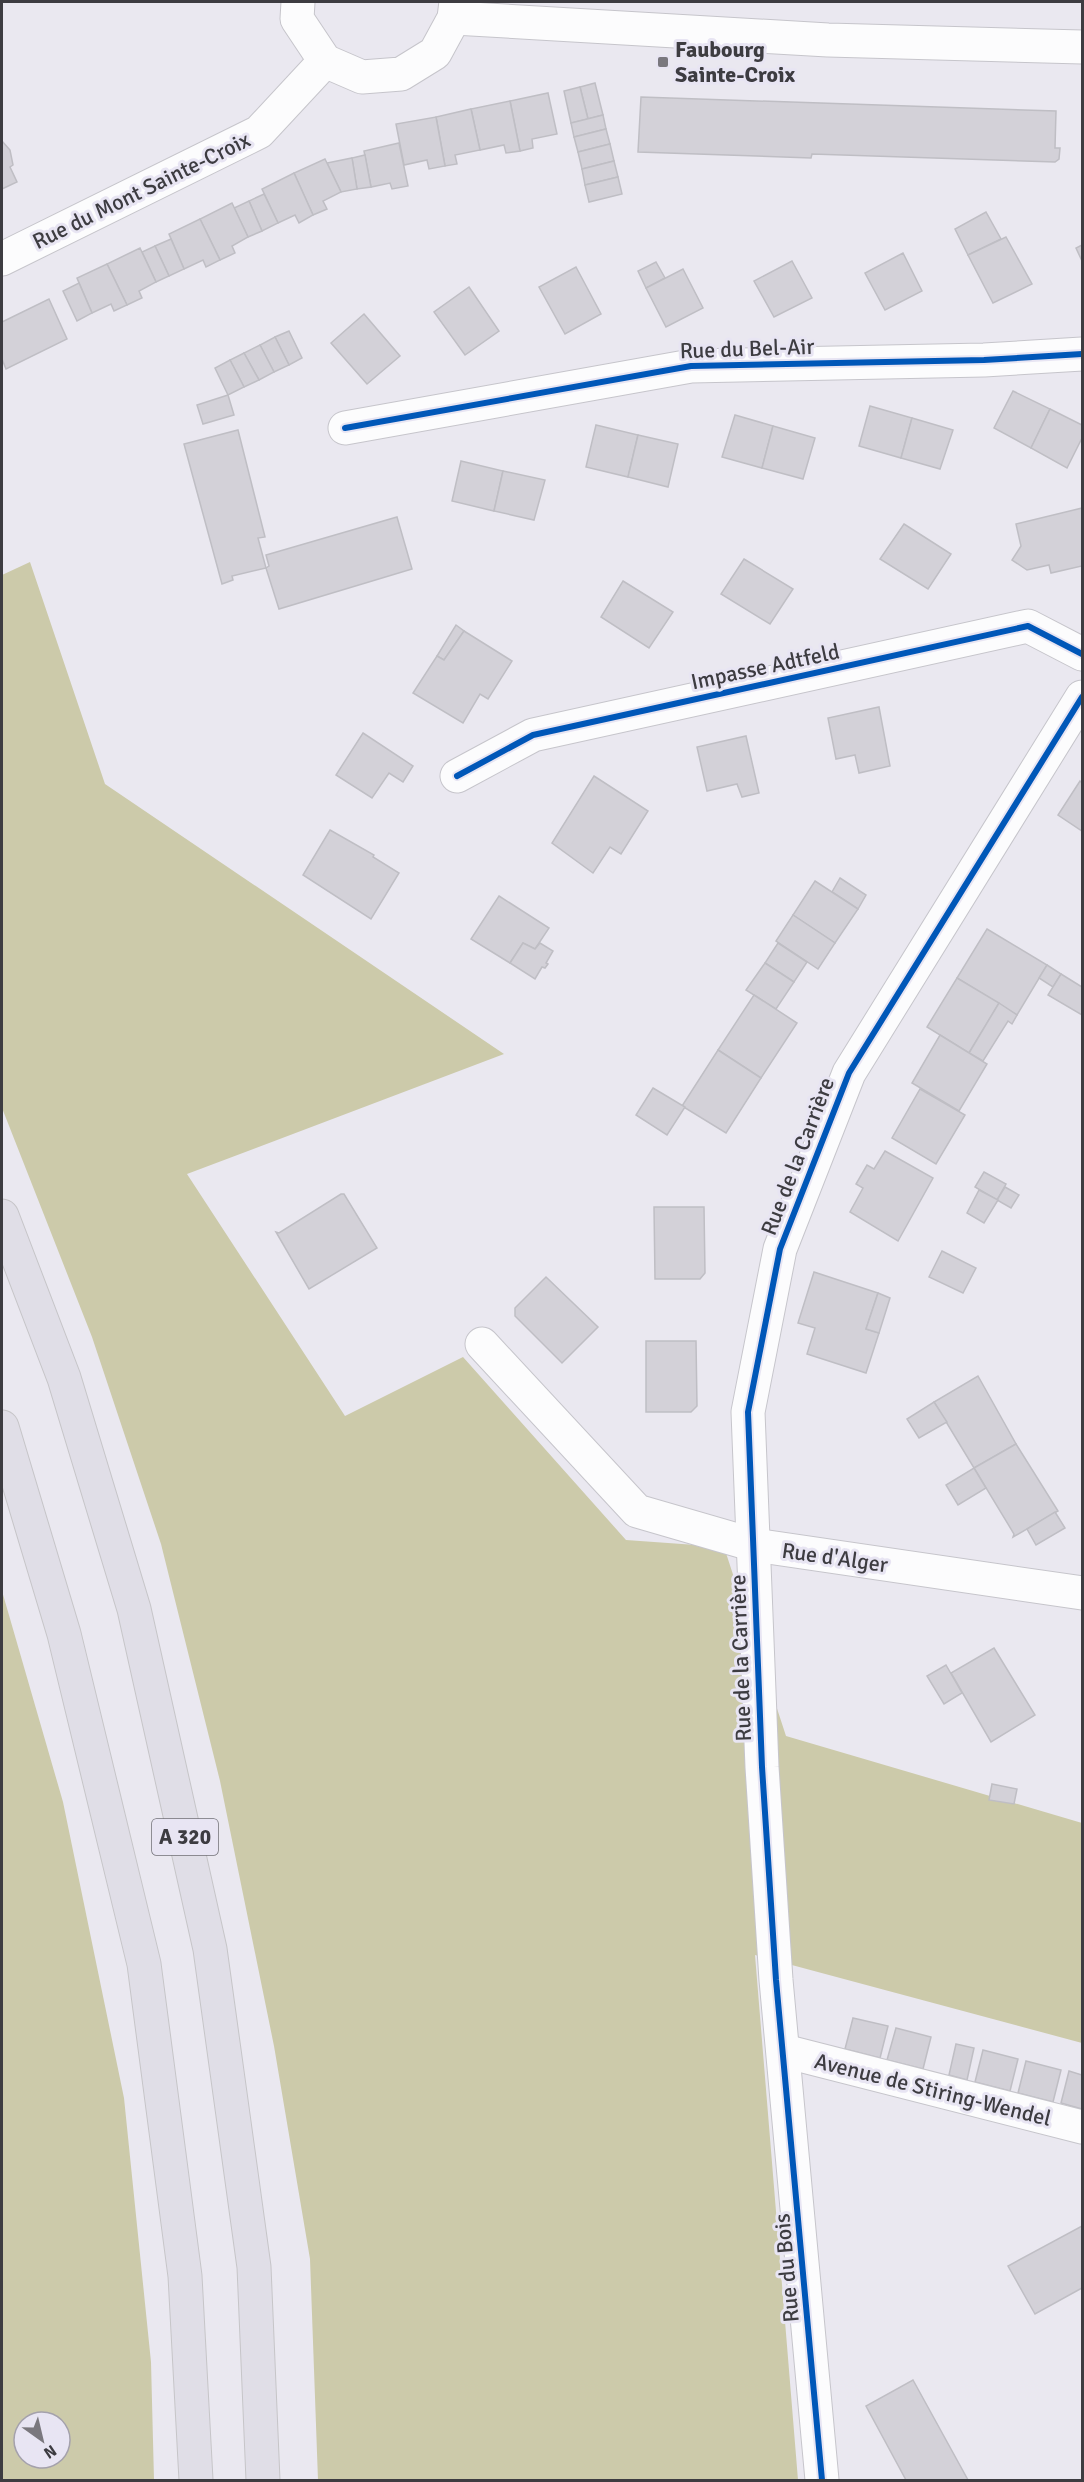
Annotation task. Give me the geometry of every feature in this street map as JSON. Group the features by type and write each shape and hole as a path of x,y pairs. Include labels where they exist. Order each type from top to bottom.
{"highway":[{"name":"A 320","path":"2,1215 64,1378 134,1609 210,1949 254,2267 263,2481"},
{"name":"A 320","path":"2,1427 64,1634 144,1964 185,2276 196,2481"}],"street":[{"path":"298,2 297,19 325,62 362,77 401,74 435,52 455,10 828,40 1083,47"},
{"name":"Rue du Mont Sainte-Croix","path":"2,259 258,132 325,62"},
{"name":"Rue du Bel-Air","path":"345,428 691,366 984,360 1083,354"},
{"name":"Impasse Adtfeld","path":"457,776 533,735 1028,626 1083,654"},
{"name":"Rue de la Carrière","path":"784,2051 776,1980 762,1767 748,1412 780,1249 849,1073 1083,696"},
{"name":"Rue d'Alger","path":"482,1344 637,1511 754,1545 1083,1593"},
{"name":"Avenue de Stiring-Wendel","path":"784,2051 1083,2127"},
{"name":"Rue du Bois","path":"784,2051 822,2481"}],"shaded area":[{"path":"30,562 105,784 504,1054 187,1174 345,1416 463,1357 626,1540 724,1547 786,1736 1082,1823 1082,2043 755,1955 798,2480 318,2480 310,2259 274,2046 220,1781 161,1544 92,1337 2,1108 2,575"},
{"path":"2,1591 63,1802 124,2098 151,2362 154,2480 2,2480"}],"building":[{"path":"595,83 603,115 588,119 580,87"},
{"path":"580,87 588,119 571,123 564,91"},
{"path":"548,93 557,134 532,139 533,148 520,151 510,101"},
{"path":"641,97 1056,111 1055,148 1060,148 1059,159 1055,162 812,154 811,158 638,152"},
{"path":"510,101 520,151 506,153 504,145 480,150 471,109"},
{"path":"471,109 480,150 455,155 457,164 445,166 436,117"},
{"path":"603,115 606,129 574,137 571,123"},
{"path":"436,117 445,166 429,169 427,160 404,165 396,124"},
{"path":"606,129 610,144 578,152 574,137"},
{"path":"2,141 10,150 13,165 10,167 17,182 2,189"},
{"path":"399,143 408,186 392,189 390,183 371,187 364,151"},
{"path":"610,144 614,161 582,169 578,152"},
{"path":"365,155 371,187 357,189 352,158"},
{"path":"352,158 357,189 341,192 327,163"},
{"path":"325,159 341,192 323,201 327,209 313,215 294,173"},
{"path":"614,161 618,177 585,185 582,169"},
{"path":"294,173 313,215 299,223 295,215 278,223 262,189"},
{"path":"618,177 622,194 589,202 585,185"},
{"path":"264,194 278,223 262,231 249,201"},
{"path":"249,201 262,231 248,237 234,208"},
{"path":"232,203 248,237 232,246 235,253 220,260 200,219"},
{"path":"986,212 1001,239 968,255 955,229"},
{"path":"200,219 220,260 206,267 203,260 184,269 169,234"},
{"path":"1006,237 1032,284 993,303 968,255"},
{"path":"171,239 184,269 169,276 155,246"},
{"path":"1082,245 1082,261 1076,248"},
{"path":"155,246 169,276 156,282 142,252"},
{"path":"140,248 156,282 139,291 142,298 127,305 107,264"},
{"path":"903,253 922,291 885,310 865,273"},
{"path":"792,261 812,298 774,317 754,281"},
{"path":"656,262 665,278 646,288 638,271"},
{"path":"107,264 127,305 114,311 111,304 92,313 77,278"},
{"path":"576,267 601,314 565,334 539,287"},
{"path":"683,269 703,308 666,327 646,288"},
{"path":"79,283 92,313 77,321 63,291"},
{"path":"469,287 499,331 465,355 434,312"},
{"path":"49,299 67,339 6,369 2,359 2,322"},
{"path":"364,314 400,356 367,384 331,343"},
{"path":"289,331 302,358 289,365 275,337"},
{"path":"275,337 289,365 274,372 260,345"},
{"path":"260,345 274,372 259,380 244,353"},
{"path":"244,353 259,380 244,387 230,360"},
{"path":"230,360 244,387 228,395 215,368"},
{"path":"1013,391 1050,409 1031,448 994,428"},
{"path":"228,395 234,415 203,424 197,405"},
{"path":"870,406 912,418 901,458 859,446"},
{"path":"1050,409 1082,425 1082,438 1067,468 1031,448"},
{"path":"735,415 773,426 762,468 722,457"},
{"path":"912,418 953,430 940,469 901,458"},
{"path":"596,425 638,435 628,477 586,467"},
{"path":"773,426 815,438 803,479 762,468"},
{"path":"238,430 265,537 258,538 266,568 232,576 233,580 222,584 184,444"},
{"path":"638,435 678,444 668,487 628,477"},
{"path":"461,461 503,471 494,511 452,501"},
{"path":"503,471 545,480 534,520 494,511"},
{"path":"1082,508 1082,566 1051,573 1049,565 1027,570 1012,560 1021,546 1016,524"},
{"path":"397,517 412,569 279,609 266,568 269,566 266,555"},
{"path":"904,524 951,554 928,589 880,559"},
{"path":"744,559 793,589 770,624 721,594"},
{"path":"623,581 673,612 649,648 601,617"},
{"path":"456,625 464,631 444,660 437,656"},
{"path":"464,631 512,661 488,699 480,694 463,723 413,693 437,656 444,660"},
{"path":"879,707 890,766 859,773 855,755 836,759 828,718"},
{"path":"363,733 413,766 403,782 389,773 372,798 336,775"},
{"path":"746,736 759,793 742,797 737,784 707,791 697,747"},
{"path":"594,776 648,811 621,854 610,847 593,873 552,843"},
{"path":"1080,781 1082,783 1082,831 1058,815"},
{"path":"330,830 374,855 373,857 399,873 371,919 303,875"},
{"path":"840,878 866,895 858,909 832,892"},
{"path":"815,881 858,909 835,943 793,915"},
{"path":"499,896 549,928 535,949 523,943 510,963 471,939"},
{"path":"793,915 835,943 818,969 776,941"},
{"path":"987,929 1047,965 1017,1015 957,978"},
{"path":"523,943 535,949 540,943 553,951 546,963 548,964 545,968 542,967 535,979 510,963"},
{"path":"778,943 807,962 794,982 765,963"},
{"path":"765,963 794,982 776,1009 746,990"},
{"path":"1047,965 1061,974 1053,987 1039,978"},
{"path":"1061,974 1082,987 1082,1015 1048,995"},
{"path":"957,978 999,1003 969,1053 927,1027"},
{"path":"754,995 797,1023 761,1078 718,1050"},
{"path":"999,1003 1017,1015 1012,1024 1008,1021 983,1061 969,1053"},
{"path":"940,1035 987,1064 959,1111 912,1083"},
{"path":"718,1050 761,1078 726,1133 682,1106"},
{"path":"653,1088 685,1107 667,1135 636,1115"},
{"path":"920,1089 965,1115 936,1164 892,1138"},
{"path":"885,1151 933,1178 898,1241 850,1212 863,1188 856,1184 867,1165 874,1169"},
{"path":"984,1172 1006,1184 997,1200 975,1187"},
{"path":"1005,1187 1019,1195 1011,1208 997,1200"},
{"path":"979,1190 998,1200 984,1223 967,1213"},
{"path":"344,1194 377,1248 309,1289 276,1232 279,1233"},
{"path":"654,1207 704,1207 705,1273 700,1279 655,1279"},
{"path":"942,1251 976,1268 963,1293 929,1277"},
{"path":"814,1272 878,1293 866,1329 879,1333 866,1373 807,1354 815,1328 798,1323"},
{"path":"546,1277 598,1327 562,1363 515,1316 515,1308"},
{"path":"878,1293 890,1298 879,1333 866,1329"},
{"path":"646,1341 696,1341 697,1406 691,1412 646,1412"},
{"path":"978,1376 1016,1444 974,1468 934,1402"},
{"path":"934,1402 947,1422 919,1438 907,1419"},
{"path":"1016,1444 1058,1511 1013,1537 1014,1534 974,1468"},
{"path":"974,1468 986,1488 958,1505 946,1485"},
{"path":"1055,1512 1065,1528 1036,1545 1027,1529"},
{"path":"994,1648 1035,1715 991,1742 951,1673"},
{"path":"946,1665 962,1693 944,1704 927,1676"},
{"path":"992,1784 1017,1789 1014,1804 989,1800"},
{"path":"853,2018 888,2026 880,2058 845,2049"},
{"path":"896,2028 931,2037 923,2069 887,2060"},
{"path":"956,2044 974,2048 967,2080 949,2075"},
{"path":"983,2050 1018,2059 1010,2091 975,2082"},
{"path":"1026,2061 1061,2070 1053,2102 1018,2093"},
{"path":"1069,2071 1082,2075 1082,2109 1061,2103"},
{"path":"1082,2226 1082,2288 1035,2314 1008,2266"},
{"path":"913,2380 968,2480 906,2480 866,2406"}],"cycle path":[{"path":"345,428 691,366 984,360 1082,354"},
{"path":"457,776 533,735 1028,626 1082,654"},
{"path":"822,2480 776,1980 762,1767 748,1412 780,1249 849,1073 1082,697"}],"place":[{"name":"Faubourg Sainte-Croix","path":"663,62"}]}
